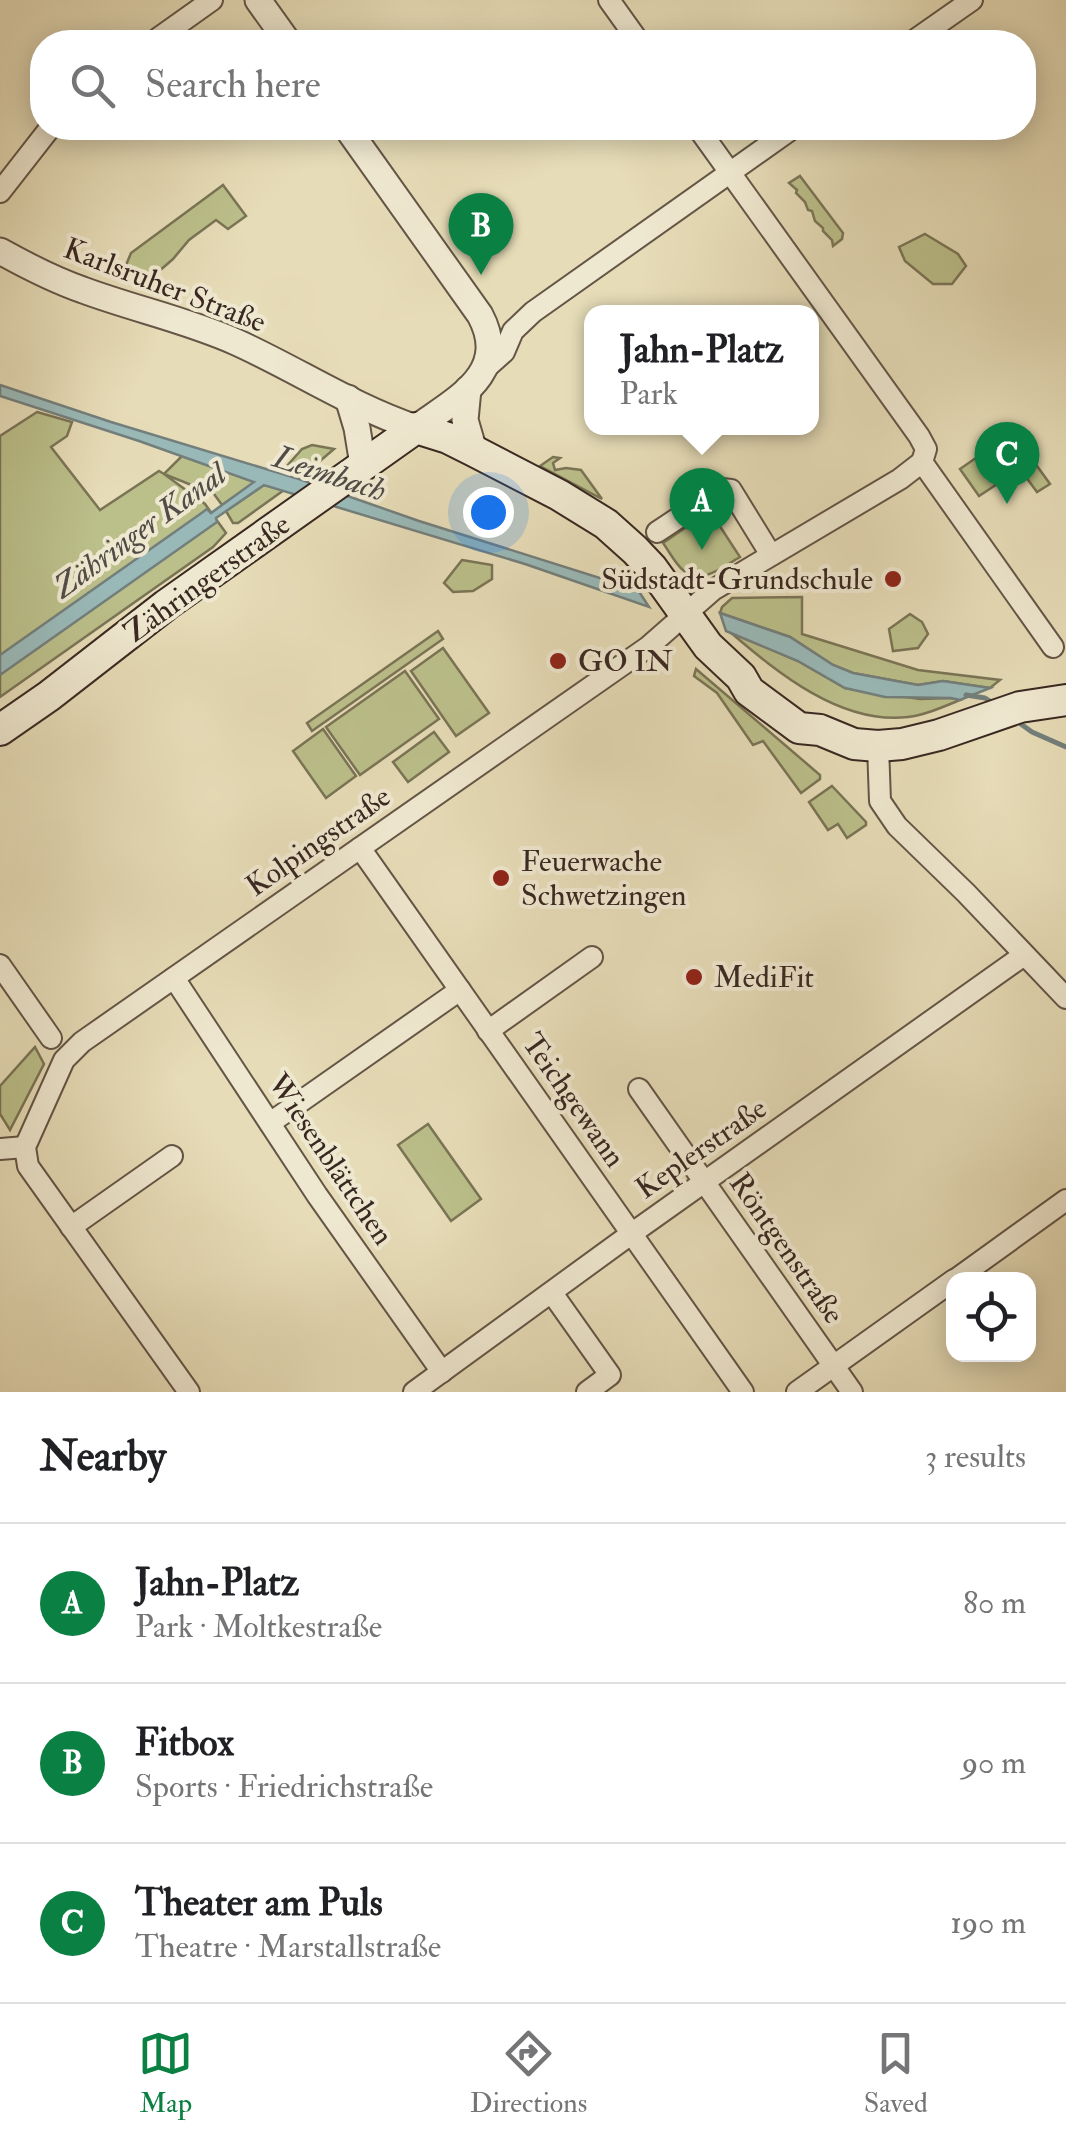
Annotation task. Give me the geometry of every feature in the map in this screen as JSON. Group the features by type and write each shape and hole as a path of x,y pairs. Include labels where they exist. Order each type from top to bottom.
{"main road":[{"path":"416,428 474,451 606,524 652,568 708,646 750,691 799,728 820,730 854,744 878,746 919,741 1020,707 1066,700"},
{"name":"Zähringerstraße","path":"0,730 416,428"}],"street":[{"path":"170,30 212,0"},
{"path":"258,0 279,30"},
{"path":"609,0 630,30"},
{"path":"927,30 960,3"},
{"path":"0,192 41,140"},
{"path":"356,140 480,315 490,338 486,368"},
{"path":"707,140 919,436 926,449 922,462 1053,647"},
{"path":"416,428 468,389 504,352 513,332 533,312 776,140"},
{"name":"Karlsruher Straße","path":"0,251 86,292 238,343 416,428"},
{"path":"468,389 465,420 474,451"},
{"path":"348,398 363,465"},
{"name":"Kolpingstraße","path":"24,1147 64,1060 82,1042 648,647 714,590 922,462"},
{"path":"657,532 722,489 731,490 772,555"},
{"path":"878,746 879,795 884,810 1066,998"},
{"name":"Teichgewann","path":"360,848 743,1392"},
{"name":"Keplerstraße","path":"414,1392 1024,955"},
{"path":"488,1032 592,958"},
{"path":"0,964 52,1038"},
{"name":"Wiesenblättchen","path":"174,978 317,1196 442,1372"},
{"path":"270,1124 460,990"},
{"name":"Röntgenstraße","path":"639,1089 852,1392"},
{"path":"0,1148 24,1147 28,1166 189,1392"},
{"path":"72,1227 172,1156"},
{"path":"965,1272 1066,1200"},
{"path":"797,1392 946,1286"},
{"path":"552,1292 610,1375 587,1392"}],"green space":[{"path":"800,176 843,233 833,246 789,183"},
{"path":"223,185 246,216 228,229 216,220 189,240 150,279 124,270 131,253"},
{"path":"925,234 958,254 966,266 952,284 933,284 905,261 899,247"},
{"path":"37,412 72,422 67,436 51,447 100,510 159,471 205,504 226,533 213,547 0,697 0,436"},
{"path":"1009,435 1019,441 1050,484 1037,492 1020,469 979,496 960,469"},
{"path":"312,445 334,449 306,473 287,466 302,449"},
{"path":"182,456 255,482 222,505 214,494 164,474"},
{"path":"553,457 560,458 553,463 555,470 581,470 602,499 540,466"},
{"path":"264,485 284,490 233,523 226,511"},
{"path":"710,511 740,557 713,573 691,575 678,565 663,543"},
{"path":"462,560 492,565 492,579 473,591 453,592 444,583"},
{"path":"802,597 802,634 918,670 1000,680 990,688 943,681 918,685 853,673 790,637 720,613 732,598"},
{"path":"910,614 922,622 928,634 918,648 893,651 889,629"},
{"path":"438,631 443,639 312,731 307,723"},
{"path":"730,632 798,661 845,688 920,699 960,700 908,717 859,713 812,693"},
{"path":"443,648 489,713 456,736 411,671"},
{"path":"696,669 820,779 801,793 763,741 753,745 717,693 694,676"},
{"path":"405,671 439,719 360,775 326,727"},
{"path":"323,729 356,776 326,798 293,751"},
{"path":"434,732 449,752 408,782 393,762"},
{"path":"832,786 866,822 847,838 838,824 828,830 809,802"},
{"path":"35,1047 44,1064 10,1130 0,1114 0,1086"},
{"path":"428,1124 481,1199 451,1221 398,1145"}],"water":[{"path":"0,385 638,590 649,607 525,564 264,485 0,675 0,655 207,509 211,513 254,482 0,396"},
{"path":"720,613 790,637 853,673 918,685 943,681 990,688 960,700 885,697 845,688 798,661 726,631"}],"waterway":[{"name":"Leimbach","path":"966,695 993,703"},
{"name":"Leimbach","path":"1018,722 1066,747"}],"place":[{"name":"Fitbox","path":"481,275"},
{"name":"Theater am Puls","path":"1007,504"},
{"name":"Jahn-Platz","path":"702,550"},
{"name":"Südstadt-Grundschule","path":"893,579"},
{"name":"GO IN","path":"558,661"},
{"name":"Feuerwache Schwetzingen","path":"501,878"},
{"name":"MediFit","path":"694,977"}],"water label":[{"name":"Zähringer Kanal","path":"139,530"}]}
